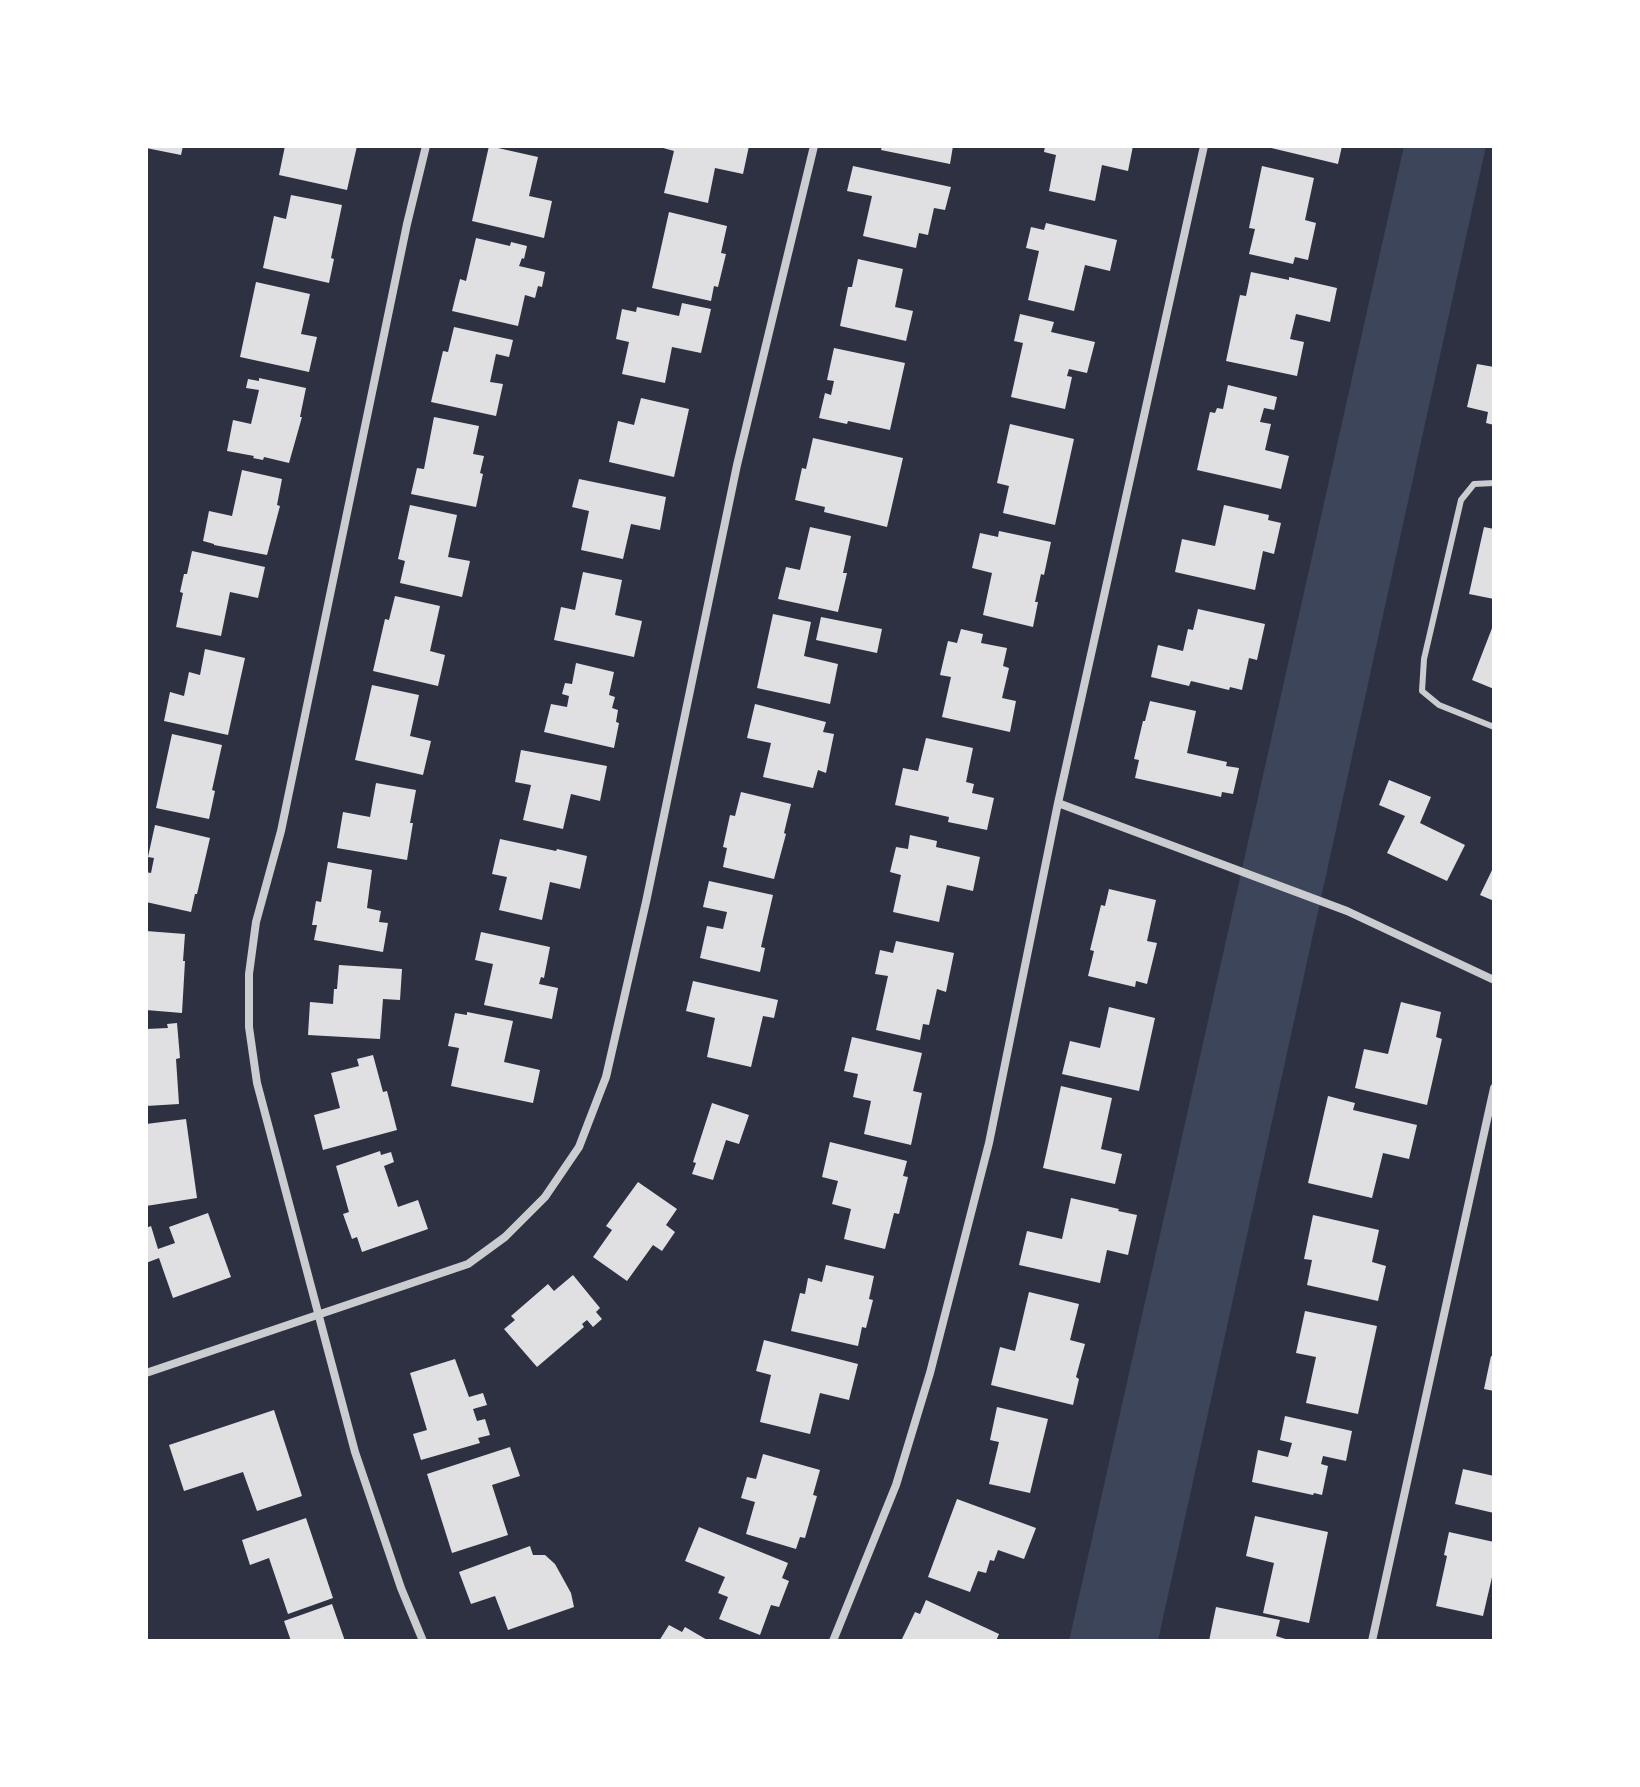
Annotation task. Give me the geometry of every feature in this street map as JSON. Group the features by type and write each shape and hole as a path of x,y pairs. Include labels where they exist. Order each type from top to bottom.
{"street":[{"path":"423,1641 401,1588 355,1452 257,1083 249,1027 249,974 256,922 281,831 426,146"},
{"path":"146,1373 468,1264 505,1237 545,1197 579,1147 606,1077 646,902 737,465 814,146"},
{"path":"833,1641 896,1485 930,1373 989,1143 1058,803 1204,146"},
{"path":"1058,803 1347,911 1494,980"},
{"path":"1372,1641 1494,1088"}],"lane":[{"path":"1494,483 1474,484 1461,500 1424,659 1422,691 1439,705 1494,727"}],"shaded area":[{"path":"1404,146 1486,146 1158,1641 1069,1641"}],"building":[{"path":"146,146 183,146 181,155"},
{"path":"285,146 357,146 347,190 279,175"},
{"path":"489,146 538,157 529,196 552,201 544,238 472,221"},
{"path":"656,146 749,146 743,174 715,168 708,203 664,193 674,151"},
{"path":"882,146 953,146 950,164 881,150"},
{"path":"1045,146 1133,146 1128,171 1102,165 1095,201 1049,191 1056,155 1044,152"},
{"path":"1263,146 1342,146 1338,164"},
{"path":"853,166 951,187 945,210 934,208 928,235 919,233 916,248 863,236 872,196 847,191"},
{"path":"1262,166 1314,178 1305,220 1316,223 1308,260 1295,257 1293,264 1249,254 1255,229 1249,228"},
{"path":"291,195 342,205 329,283 263,268 274,216 286,219"},
{"path":"669,212 727,226 721,253 726,254 718,287 714,286 711,301 652,288"},
{"path":"1046,223 1117,240 1110,271 1085,265 1074,311 1028,300 1039,251 1026,248 1031,227 1044,230"},
{"path":"476,238 510,246 511,242 527,246 519,266 545,272 542,287 538,286 535,298 525,295 518,326 452,311 460,279 466,281"},
{"path":"858,259 903,269 895,307 913,311 906,341 840,326"},
{"path":"1251,272 1337,288 1330,322 1296,314 1290,339 1304,342 1297,376 1226,361 1240,295 1246,296"},
{"path":"256,282 310,294 301,334 317,337 309,372 240,357"},
{"path":"682,303 711,309 701,353 672,347 665,383 622,374 629,342 616,339 622,309 636,312 637,307 679,316"},
{"path":"1020,314 1054,322 1051,332 1095,342 1087,373 1069,369 1067,376 1072,377 1065,409 1011,397 1023,343 1014,341"},
{"path":"454,327 513,340 509,357 496,354 490,382 503,384 496,416 431,402 443,351 448,352"},
{"path":"834,348 905,363 890,430 819,418 825,393 831,395 834,381 827,380"},
{"path":"1477,364 1494,367 1494,425 1486,423 1488,412 1467,407"},
{"path":"259,378 306,388 302,417 289,463 227,451 233,420 251,424 259,390 246,388 248,379 259,381"},
{"path":"1228,385 1277,397 1274,410 1264,408 1260,422 1271,424 1265,450 1289,456 1281,489 1197,470 1210,412 1223,409"},
{"path":"641,398 689,409 674,477 609,462 618,421 634,425"},
{"path":"434,417 479,426 473,454 484,456 476,507 411,494 417,468 424,469"},
{"path":"1010,424 1074,439 1055,525 1003,513 1009,486 997,483"},
{"path":"813,438 903,458 887,527 824,512 825,507 795,500"},
{"path":"242,470 282,479 277,505 280,506 267,555 203,541 209,511 232,516"},
{"path":"579,479 666,497 660,530 631,524 623,559 581,550 589,511 572,507"},
{"path":"410,505 457,515 448,557 470,561 462,597 400,583 405,561 398,559"},
{"path":"1224,505 1269,515 1268,520 1281,523 1274,554 1263,551 1255,590 1175,572 1182,539 1215,546"},
{"path":"810,527 851,536 838,612 778,599 786,567 800,570"},
{"path":"1484,527 1494,529 1494,599 1469,594"},
{"path":"999,531 1051,542 1035,602 1038,602 1033,627 983,615 992,573 972,568 980,533 998,537"},
{"path":"192,551 265,567 258,598 230,592 221,636 176,627 183,593 180,592"},
{"path":"583,572 622,580 615,615 642,621 634,657 554,640 561,607 575,610"},
{"path":"395,596 440,606 430,651 445,655 438,686 373,671 385,619 389,620"},
{"path":"1198,609 1265,624 1257,660 1249,658 1242,690 1191,681 1189,686 1151,677 1158,645 1183,651 1188,629 1193,630"},
{"path":"773,614 811,622 804,656 838,664 830,704 757,688"},
{"path":"821,617 882,629 877,653 816,640"},
{"path":"1494,623 1494,689 1472,680"},
{"path":"961,629 983,634 981,643 1007,648 1003,666 1009,668 1002,698 1016,701 1010,732 942,717 951,677 940,675 948,641 957,643"},
{"path":"205,649 245,658 228,735 164,721 170,692 184,696 189,672 200,675"},
{"path":"576,663 614,672 609,695 615,697 612,708 618,710 616,722 619,723 614,748 544,732 551,704 567,707 569,696 562,694 565,683 572,684"},
{"path":"372,685 419,695 410,736 431,741 423,775 355,760"},
{"path":"1150,701 1196,711 1187,753 1227,762 1226,766 1239,768 1233,794 1222,792 1221,797 1135,778 1139,760 1134,759"},
{"path":"755,704 826,722 823,732 834,734 826,773 818,770 813,788 763,777 771,743 747,738"},
{"path":"172,734 222,745 209,819 156,808"},
{"path":"926,738 973,748 966,782 974,784 972,793 994,798 987,830 948,822 949,817 895,805 903,768 918,771"},
{"path":"521,750 607,766 600,801 571,794 563,829 523,820 531,785 515,782"},
{"path":"1389,780 1431,797 1420,823 1465,845 1447,881 1387,853 1405,816 1379,805"},
{"path":"376,783 416,790 407,860 337,848 343,812 370,817"},
{"path":"741,792 791,804 774,879 723,867 727,848 723,847 730,815 735,816"},
{"path":"155,825 210,838 191,912 146,902 146,872 151,873 154,858 148,857"},
{"path":"910,835 937,841 936,847 980,857 973,891 947,885 939,922 893,912 901,875 890,872 896,847 908,849"},
{"path":"500,839 587,856 580,889 550,882 542,920 499,910 507,877 492,874"},
{"path":"328,862 372,870 367,908 381,911 379,922 388,923 383,952 314,940 317,925 312,925 316,901 321,902"},
{"path":"1494,866 1494,901 1480,895"},
{"path":"709,881 773,895 761,947 765,948 760,972 700,958 707,926 723,929 727,912 703,907"},
{"path":"1109,889 1156,900 1147,941 1157,943 1147,984 1136,981 1135,987 1088,976 1094,951 1090,950 1101,905 1105,906"},
{"path":"146,931 185,934 182,1013 146,1010"},
{"path":"481,932 550,947 544,978 541,977 539,984 558,988 552,1019 484,1005 493,964 475,960"},
{"path":"896,941 954,953 946,992 937,989 929,1025 923,1024 920,1040 876,1030 888,976 875,974 880,950 893,953"},
{"path":"339,965 402,969 400,1000 383,999 380,1039 308,1035 310,1002 333,1004"},
{"path":"693,981 778,1000 774,1018 763,1016 751,1067 707,1057 715,1018 686,1011"},
{"path":"1401,1002 1441,1012 1436,1037 1442,1039 1427,1105 1355,1088 1364,1049 1388,1054"},
{"path":"1109,1007 1155,1018 1139,1091 1062,1074 1070,1041 1100,1048"},
{"path":"467,1012 513,1021 504,1062 540,1070 533,1103 451,1086 459,1048 448,1046 455,1013 467,1015"},
{"path":"177,1023 179,1104 146,1106 146,1029 168,1028 167,1024"},
{"path":"852,1037 922,1053 913,1091 922,1093 911,1145 864,1134 871,1101 853,1097 858,1074 844,1071"},
{"path":"373,1055 397,1130 323,1150 314,1115 340,1108 331,1073 359,1066 357,1059"},
{"path":"1061,1086 1112,1098 1101,1149 1122,1154 1115,1184 1043,1168"},
{"path":"1328,1096 1355,1103 1353,1110 1417,1125 1409,1159 1383,1153 1372,1198 1308,1183"},
{"path":"712,1103 749,1115 739,1144 726,1140 713,1180 692,1174"},
{"path":"186,1119 197,1198 146,1206 146,1124"},
{"path":"830,1142 907,1161 903,1176 908,1177 899,1214 894,1213 885,1249 844,1239 851,1209 832,1204 838,1181 822,1177"},
{"path":"380,1151 381,1155 391,1152 394,1162 384,1166 398,1207 418,1200 428,1229 362,1252 357,1237 352,1239 343,1214 349,1212 336,1166"},
{"path":"638,1182 677,1209 666,1225 675,1232 662,1251 653,1245 627,1281 593,1257 612,1230 606,1226"},
{"path":"1071,1198 1137,1215 1128,1255 1107,1250 1100,1283 1019,1265 1027,1231 1062,1239"},
{"path":"208,1213 231,1277 173,1298 159,1258 146,1263 146,1228 151,1226 158,1249 175,1243 169,1227"},
{"path":"1313,1215 1379,1230 1372,1262 1386,1266 1378,1301 1307,1285 1312,1260 1304,1259"},
{"path":"826,1265 874,1276 869,1299 873,1300 858,1346 791,1331 800,1293 805,1294 808,1278 822,1282"},
{"path":"573,1275 600,1308 596,1312 602,1319 593,1327 587,1320 582,1324 584,1327 537,1367 504,1329 515,1320 511,1316 548,1284 554,1291"},
{"path":"1029,1292 1079,1304 1070,1340 1085,1344 1076,1377 1079,1379 1073,1405 991,1385 1000,1347 1015,1351"},
{"path":"1305,1311 1377,1326 1358,1414 1306,1403 1316,1357 1296,1353"},
{"path":"764,1340 858,1364 849,1400 820,1393 810,1434 760,1422 771,1375 756,1371"},
{"path":"1491,1356 1494,1357 1494,1391 1484,1389"},
{"path":"455,1359 469,1397 483,1393 487,1405 473,1409 477,1421 485,1419 490,1435 478,1438 480,1443 421,1460 413,1434 427,1430 410,1373"},
{"path":"997,1407 1048,1419 1030,1493 989,1484 999,1442 990,1440"},
{"path":"274,1410 302,1496 257,1511 243,1472 184,1491 169,1445"},
{"path":"1285,1416 1352,1431 1346,1461 1323,1456 1321,1464 1328,1466 1322,1495 1252,1482 1258,1450 1288,1457 1292,1443 1280,1440"},
{"path":"510,1447 520,1476 492,1485 508,1535 452,1553 427,1474"},
{"path":"763,1454 820,1470 813,1495 817,1496 805,1538 800,1537 796,1549 746,1534 755,1502 741,1498 747,1477 756,1479"},
{"path":"1463,1469 1494,1476 1494,1513 1455,1504"},
{"path":"957,1499 1036,1528 1024,1559 998,1550 994,1561 990,1560 986,1573 978,1571 970,1592 928,1577"},
{"path":"1255,1516 1328,1532 1309,1623 1263,1613 1274,1563 1246,1556"},
{"path":"306,1518 333,1598 288,1614 269,1558 250,1565 242,1540"},
{"path":"699,1527 788,1563 782,1578 789,1581 779,1607 771,1605 760,1635 719,1619 728,1597 718,1593 725,1577 685,1561"},
{"path":"1449,1532 1494,1542 1494,1574 1483,1616 1436,1606"},
{"path":"530,1546 533,1555 545,1555 555,1564 571,1593 574,1607 508,1630 495,1596 471,1604 459,1572"},
{"path":"926,1600 999,1634 996,1641 901,1641 915,1612 920,1614"},
{"path":"332,1604 345,1641 291,1641 284,1621"},
{"path":"1216,1607 1280,1620 1276,1636 1292,1641 1209,1641"},
{"path":"669,1625 682,1632 685,1627 709,1641 659,1641"}]}
